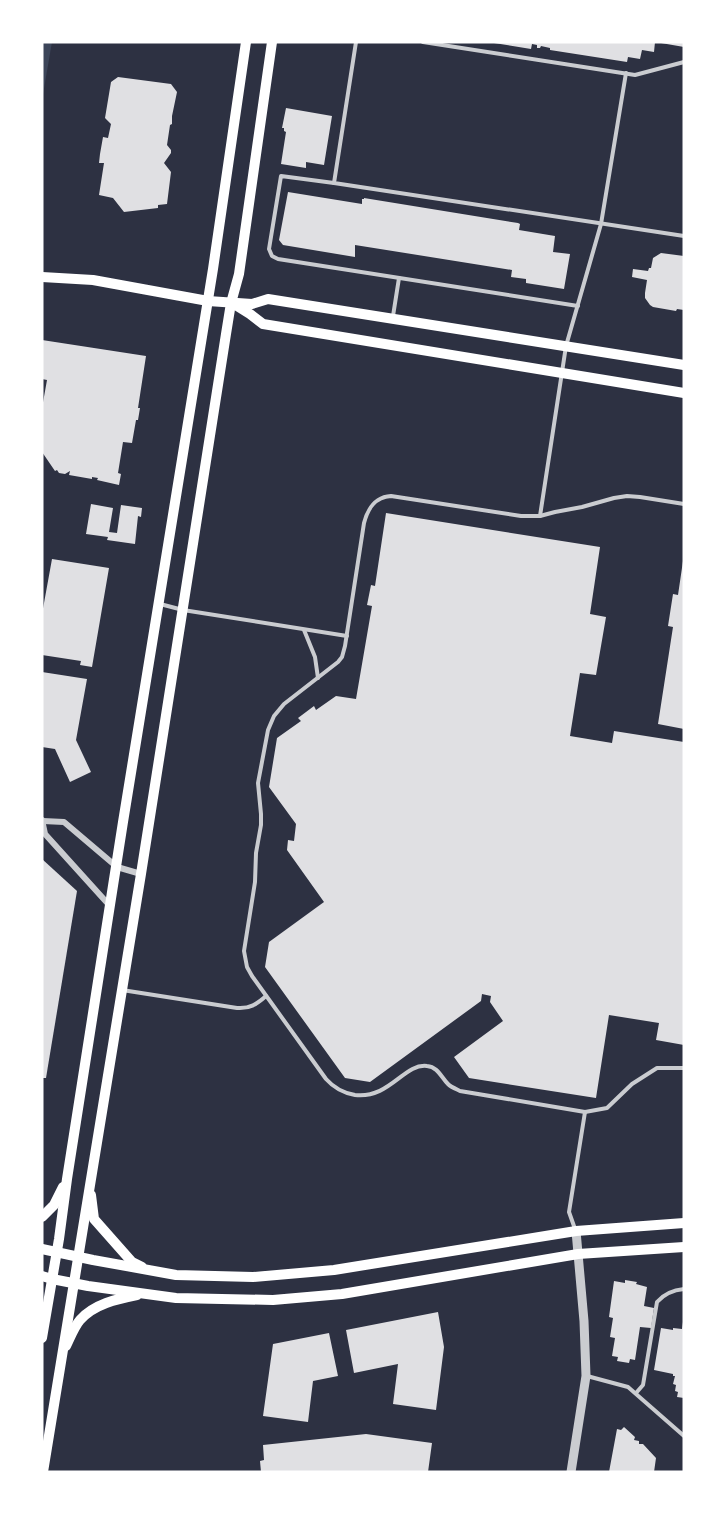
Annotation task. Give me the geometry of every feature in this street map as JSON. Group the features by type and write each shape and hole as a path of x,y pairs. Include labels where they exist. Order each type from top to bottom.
{"main road":[{"path":"42,1338 47,1278 57,1252 110,906 213,269 246,42"},
{"path":"43,1472 141,874 231,303 239,274 272,42"},
{"path":"42,277 93,280 207,301 252,303 268,299 684,365"},
{"path":"231,303 263,324 684,393"},
{"path":"42,1217 54,1205 67,1179"},
{"path":"89,1184 94,1219 132,1262 147,1270"},
{"path":"42,1249 176,1275 253,1277 334,1270 576,1231 684,1223"},
{"path":"47,1278 73,1284 176,1298 273,1300 342,1294 578,1254 684,1247"},
{"path":"62,1354 79,1321 93,1310 116,1300 144,1294"}],"street":[{"path":"110,906 45,834 43,820 64,822 117,867 141,874"},
{"path":"571,1472 586,1376 576,1231"}],"lane":[{"path":"334,183 356,42"},
{"path":"423,42 635,75 684,62"},
{"path":"540,516 566,346 601,224 626,73"},
{"path":"578,306 278,259 272,256 268,249 281,176 684,236"},
{"path":"392,318 399,278"},
{"path":"684,504 627,496 540,516 521,516 391,496 374,503 366,514 342,657 289,699 274,716 268,730 258,783 261,825 244,951 247,967 266,996 326,1079 345,1093 361,1095 379,1092 413,1069 426,1065 436,1069 448,1084 460,1091 585,1112 607,1108 632,1084 657,1068 684,1068"},
{"path":"159,604 183,610 346,636"},
{"path":"304,630 315,657 318,678"},
{"path":"122,989 237,1008 256,1005 266,996"},
{"path":"576,1231 569,1212 585,1112"},
{"path":"636,1393 643,1385 657,1302 669,1293 684,1289"},
{"path":"586,1376 628,1387 684,1436"}],"shaded area":[{"path":"42,42 52,42 42,100"}],"building":[{"path":"494,42 655,42 654,52 642,50 640,59 628,57 627,62 550,50 550,48 541,46 537,48 537,45 532,44 531,49"},
{"path":"684,42 684,47 661,43"},
{"path":"118,77 171,84 177,92 167,145 171,153 164,163 171,172 167,204 158,205 158,208 124,212 113,198 99,195 104,163 99,163 100,154 103,137 108,138 111,124 105,118 111,82"},
{"path":"286,108 332,116 324,165 306,162 306,168 281,164 286,132 282,128"},
{"path":"288,192 362,204 364,198 518,223 520,224 519,230 555,236 553,252 570,254 564,289 526,283 526,279 511,277 512,270 355,245 355,257 283,245 279,240"},
{"path":"661,253 684,256 684,310 653,307 645,298 647,280 632,277 633,269 648,271 653,258"},
{"path":"42,340 146,356 138,420 136,420 132,443 123,442 118,473 121,474 119,485 97,480 98,478 69,475 70,471 65,474 59,473 55,471 42,452 42,408 47,380 42,379"},
{"path":"91,504 113,508 109,532 117,533 121,505 142,508 141,517 138,516 135,544 86,534"},
{"path":"386,513 600,547 590,614 606,617 596,675 580,673 570,736 612,743 614,731 684,742 684,1045 656,1040 659,1023 609,1015 596,1098 469,1078 454,1057 503,1021 490,1002 491,996 482,994 481,1001 370,1082 345,1078 265,967 269,942 324,902 287,850 288,840 294,841 296,824 269,787 277,738 301,721 298,718 314,706 316,710 336,696 356,699 372,606 367,605 371,585 375,586"},
{"path":"52,559 109,568 92,667 80,665 81,661 42,655 42,614"},
{"path":"683,561 684,729 658,724 673,627 668,626 673,594 678,595"},
{"path":"42,672 87,679 76,740 91,772 70,782 55,749 42,747"},
{"path":"42,859 77,891 46,1078 42,1078"},
{"path":"625,1280 647,1287 644,1306 654,1308 651,1328 640,1327 635,1360 630,1359 629,1363 617,1361 618,1357 612,1356 615,1338 610,1337 613,1318 609,1317 614,1281 625,1283"},
{"path":"438,1312 444,1347 436,1410 393,1404 398,1364 354,1373 346,1330"},
{"path":"683,1322 684,1398 677,1397 678,1392 675,1391 676,1385 673,1384 675,1376 673,1374 654,1370 661,1328 682,1329"},
{"path":"329,1333 338,1376 313,1381 308,1422 263,1416 273,1344"},
{"path":"624,1427 635,1437 634,1440 643,1444 656,1458 654,1472 609,1472 617,1429 621,1430"},
{"path":"366,1434 432,1443 428,1472 261,1472 260,1461 264,1460 263,1445"}]}
